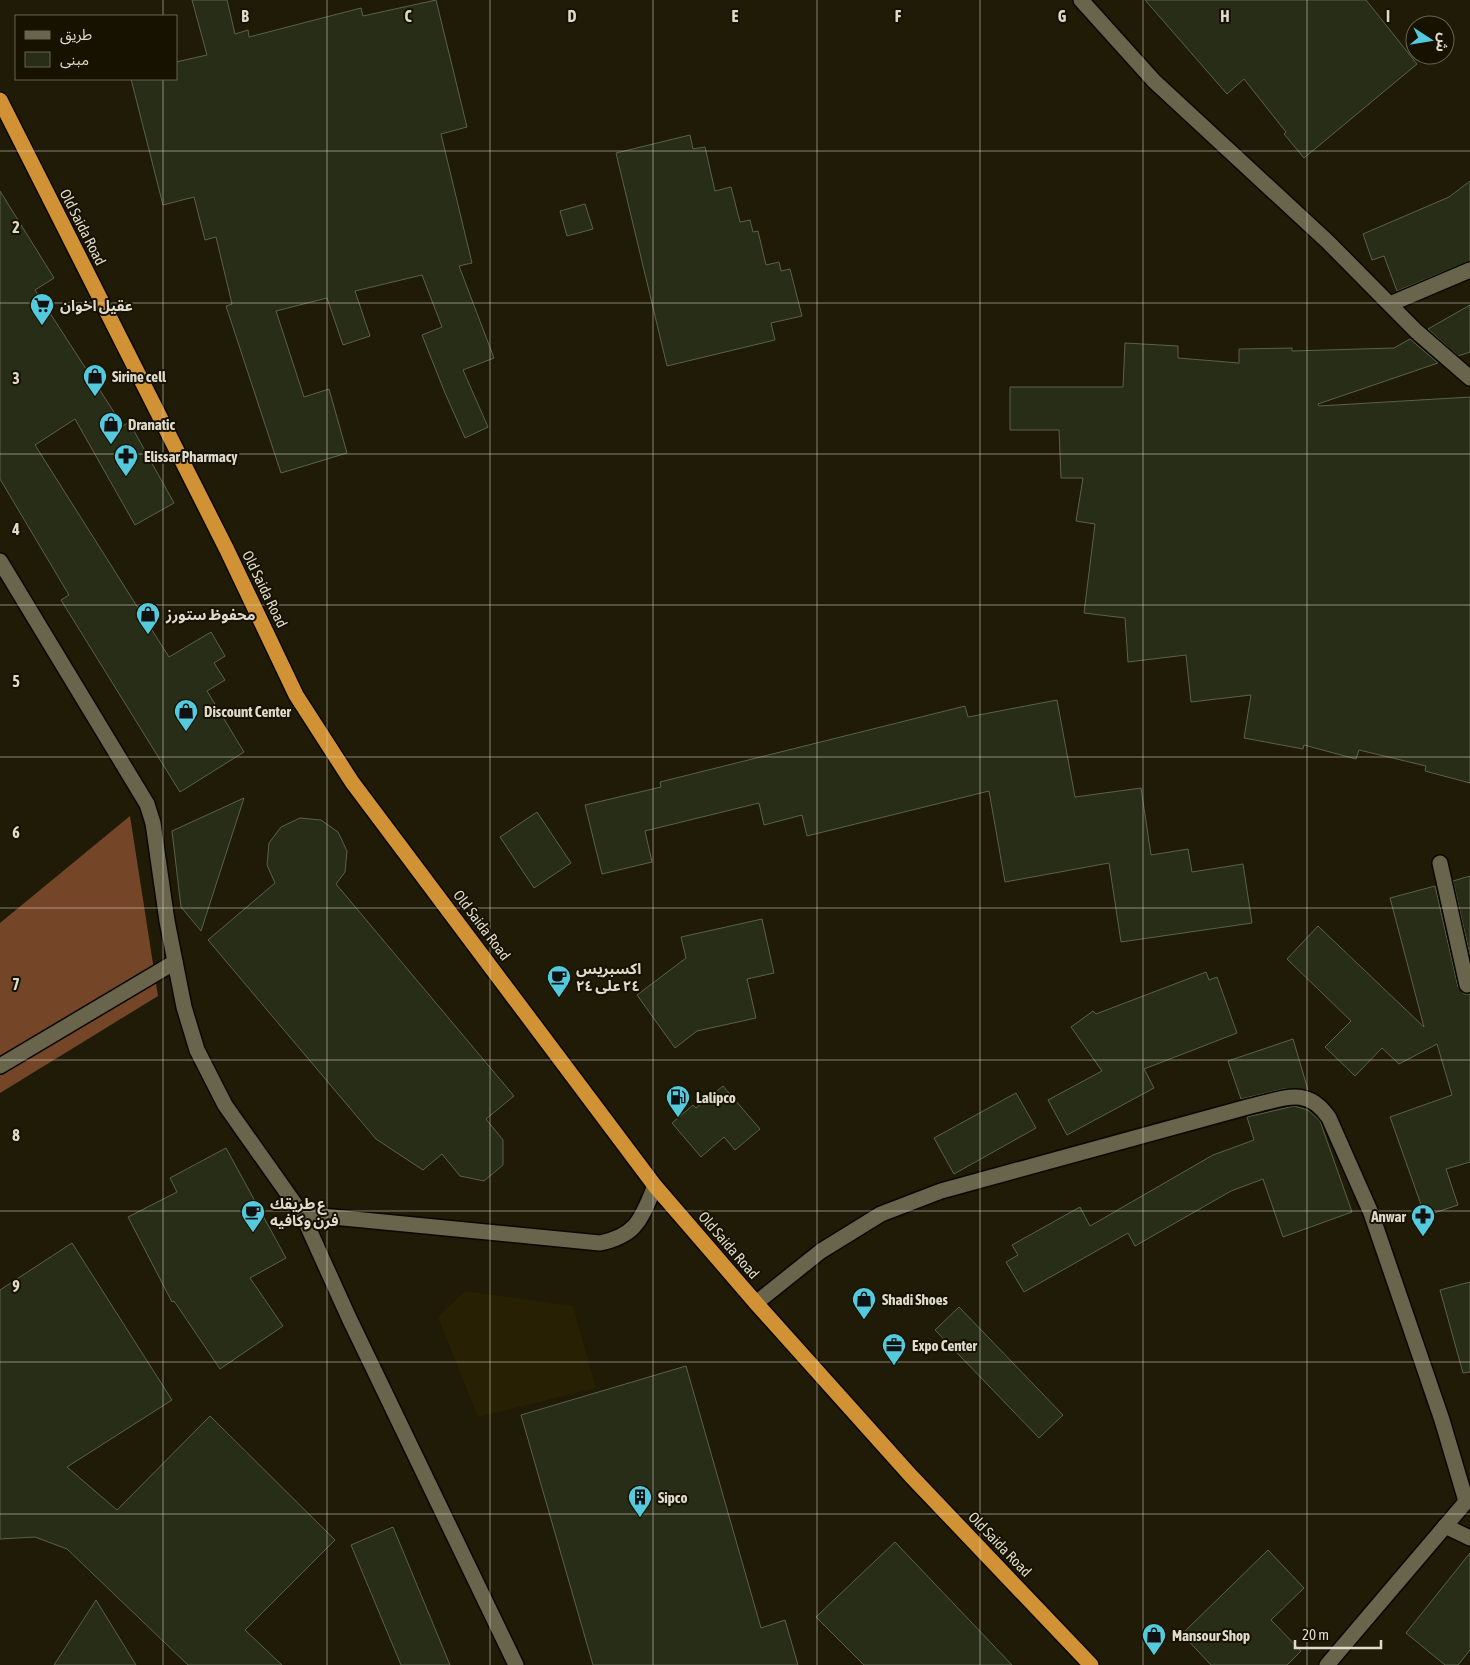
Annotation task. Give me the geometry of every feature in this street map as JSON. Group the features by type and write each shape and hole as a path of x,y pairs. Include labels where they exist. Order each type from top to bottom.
{"highway":[{"name":"Old Saida Road","path":"0,100 227,550 296,694 352,782 655,1186 756,1303 911,1476 1091,1665"}],"street":[{"path":"1081,0 1154,80 1272,189 1416,331 1467,371"},
{"path":"1390,304 1470,270"},
{"path":"0,561 147,804 153,822 184,1007 197,1050 225,1105 302,1214 349,1318 516,1665"},
{"path":"1440,863 1468,984 1470,984"},
{"path":"0,1066 175,962"},
{"path":"756,1303 821,1251 881,1214 941,1191 1252,1106 1298,1096 1312,1100 1321,1106 1329,1118 1371,1212 1468,1499 1327,1665"},
{"path":"302,1214 600,1243 612,1241 638,1224 655,1186"},
{"path":"1445,1526 1470,1538"}],"shaded area":[{"path":"130,816 158,996 0,1093 0,923"},
{"path":"465,1291 573,1306 596,1388 478,1417 438,1317"}],"building":[{"path":"192,0 227,0 235,34 248,30 249,37 361,8 363,16 436,0 467,127 441,134 472,263 459,266 494,358 463,370 488,427 465,438 445,393 422,335 442,327 422,275 355,291 370,336 343,345 327,298 276,311 304,397 329,389 347,453 281,473 226,306 232,304 216,237 205,240 194,197 163,205 131,80 178,80 178,62 207,55"},
{"path":"1145,0 1366,0 1405,49 1405,65 1416,65 1304,158 1244,79 1227,94"},
{"path":"690,135 693,149 705,147 715,191 731,187 740,222 750,220 753,232 758,231 766,265 779,262 781,271 790,269 802,316 771,323 775,340 667,366 616,153"},
{"path":"1470,181 1470,261 1397,291 1384,256 1372,260 1363,234 1449,197"},
{"path":"0,191 54,278 35,290 123,426 129,422 174,503 135,525 75,419 35,445 169,657 211,632 225,656 214,663 225,680 207,691 244,752 180,792 61,600 69,595 0,479"},
{"path":"585,204 593,229 567,236 560,211"},
{"path":"1470,305 1470,352 1458,356 1428,329"},
{"path":"1410,339 1438,363 1318,404 1319,406 1470,397 1470,783 1425,771 1426,766 1359,750 1356,759 1304,745 1303,749 1244,738 1251,695 1191,702 1186,655 1128,662 1125,618 1084,613 1095,524 1076,521 1083,478 1061,478 1059,430 1010,430 1010,387 1123,387 1125,343 1178,346 1178,358 1239,363 1239,349 1292,348 1292,351 1394,348"},
{"path":"1057,700 1075,797 1141,788 1151,855 1188,849 1192,872 1243,864 1252,923 1121,942 1109,863 1005,882 989,791 807,836 802,815 764,825 759,803 645,831 652,862 602,874 585,805 661,787 660,782 965,706 968,717"},
{"path":"244,798 201,931 181,907 172,831"},
{"path":"537,812 571,863 534,888 500,837"},
{"path":"300,818 321,820 338,832 347,851 345,872 336,884 514,1096 486,1119 503,1140 503,1165 484,1181 460,1176 442,1154 423,1170 376,1139 208,940 275,883 267,865 269,843 281,827"},
{"path":"1470,876 1470,955 1453,881"},
{"path":"1435,886 1458,987 1464,994 1470,994 1470,1162 1446,1169 1458,1205 1425,1216 1390,1117 1452,1095 1437,1044 1399,1064 1382,1048 1355,1076 1325,1047 1351,1021 1287,959 1318,926 1424,1027 1390,898"},
{"path":"762,919 774,973 747,979 756,1018 697,1031 675,1048 637,995 686,958 681,937"},
{"path":"1206,972 1209,980 1217,977 1237,1033 1144,1069 1154,1088 1067,1135 1048,1100 1102,1071 1071,1027 1093,1011 1096,1014"},
{"path":"1293,1039 1308,1090 1283,1089 1241,1099 1228,1061"},
{"path":"723,1086 760,1129 735,1150 724,1137 701,1157 672,1123 693,1105 696,1108"},
{"path":"1016,1093 1036,1128 954,1174 934,1138"},
{"path":"1294,1106 1308,1110 1320,1121 1352,1212 1283,1237 1263,1179 1231,1191 1135,1246 1128,1233 1024,1292 1006,1262 1018,1255 1012,1245 1080,1207 1090,1226 1213,1155 1254,1140 1247,1117"},
{"path":"226,1148 286,1258 250,1278 283,1326 220,1369 174,1301 172,1302 128,1217 177,1192 170,1178"},
{"path":"72,1243 172,1400 67,1467 117,1510 210,1416 335,1540 245,1630 282,1665 188,1665 67,1549 35,1537 0,1539 0,1290"},
{"path":"1470,1282 1470,1372 1463,1373 1440,1290"},
{"path":"959,1307 1063,1415 1039,1438 935,1330"},
{"name":"Sipco","path":"686,1366 761,1628 785,1620 798,1665 593,1665 521,1415"},
{"path":"393,1527 450,1665 401,1665 351,1545"},
{"path":"895,1542 1012,1665 864,1665 816,1617"},
{"path":"1268,1550 1304,1588 1271,1620 1301,1651 1287,1665 1211,1665 1182,1634"},
{"path":"1470,1553 1470,1650 1458,1665 1445,1665 1406,1633"},
{"path":"96,1600 136,1665 54,1665"}],"place":[{"name":"عقيل اخوان","path":"42,326"},
{"name":"Sirine cell","path":"95,397"},
{"name":"Dranatic","path":"111,445"},
{"name":"Elissar Pharmacy","path":"126,477"},
{"name":"محفوظ ستورز","path":"148,635"},
{"name":"Discount Center","path":"186,732"},
{"name":"اكسبريس ٢٤ على ٢٤","path":"559,998"},
{"name":"Lalipco","path":"678,1118"},
{"name":"ع طريقك فرن وكافيه","path":"253,1233"},
{"name":"Anwar","path":"1423,1237"},
{"name":"Shadi Shoes","path":"864,1320"},
{"name":"Expo Center","path":"894,1366"},
{"name":"Sipco","path":"640,1518"},
{"name":"Mansour Shop","path":"1154,1656"}]}
